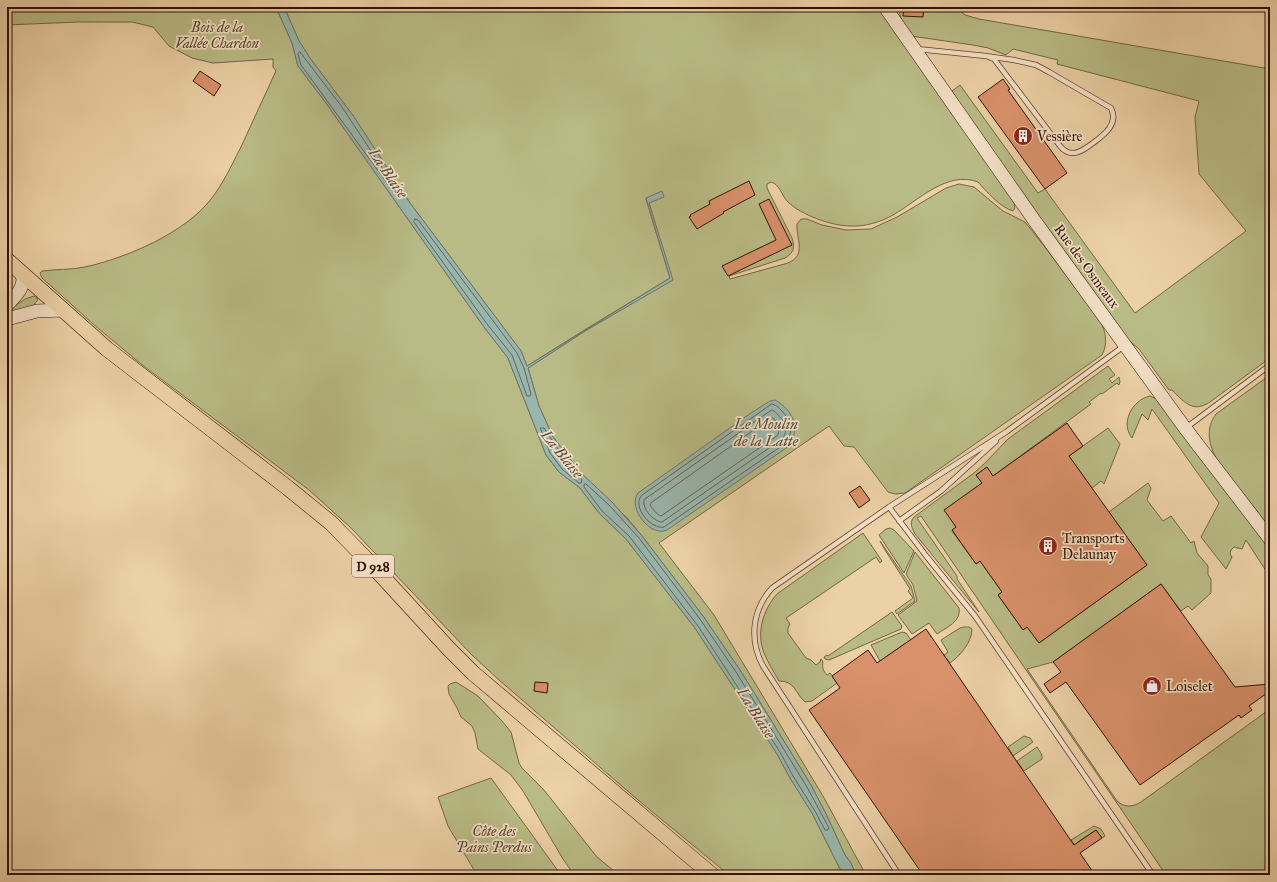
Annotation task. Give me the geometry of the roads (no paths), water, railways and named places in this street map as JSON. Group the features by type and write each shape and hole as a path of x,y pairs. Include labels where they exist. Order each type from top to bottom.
{"main road":[{"name":"Rue des Osmeaux","path":"885,7 1034,220 1185,428 1270,540"},
{"name":"D 928","path":"7,260 107,349 316,510 364,557 472,673 712,875"},
{"path":"7,305 15,297 23,282 23,276 20,271"},
{"path":"7,319 37,311 64,310"}],"lane":[{"path":"914,49 986,56 1028,63 1049,72 1111,108 1113,115 1110,128 1103,136 1080,152 1071,153 1063,150 997,62 986,56"},
{"path":"899,875 763,666 756,651 754,632 755,622 761,603 772,588 889,507 1006,432 1125,345"},
{"path":"1185,428 1270,365"},
{"path":"899,521 941,491 1006,432"},
{"path":"889,507 975,616 1153,875"}],"water":[{"name":"La Blaise","path":"276,7 284,7 299,41 310,58 354,117 410,203 521,351 527,366 670,278 646,198 662,191 664,197 649,203 673,280 585,331 528,368 539,406 553,437 581,473 612,502 642,536 703,616 740,670 811,785 856,875 843,875 812,813 777,754 695,628 626,539 599,513 580,488 559,472 546,455 508,358 484,327 326,103 298,66 292,43"},
{"name":"Le Moulin de la Latte","path":"775,400 791,414 795,426 793,439 789,446 667,530 654,530 642,520 636,506 635,499 638,493 751,413 770,401"}],"place":[{"name":"Vessière","path":"1023,136"},
{"name":"Transports Delaunay","path":"1048,546"},
{"name":"Loiselet","path":"1152,686"}],"park label":[{"name":"Bois de la Vallée Chardon","path":"217,36"},
{"name":"Côte des Pains Perdus","path":"494,840"}]}
